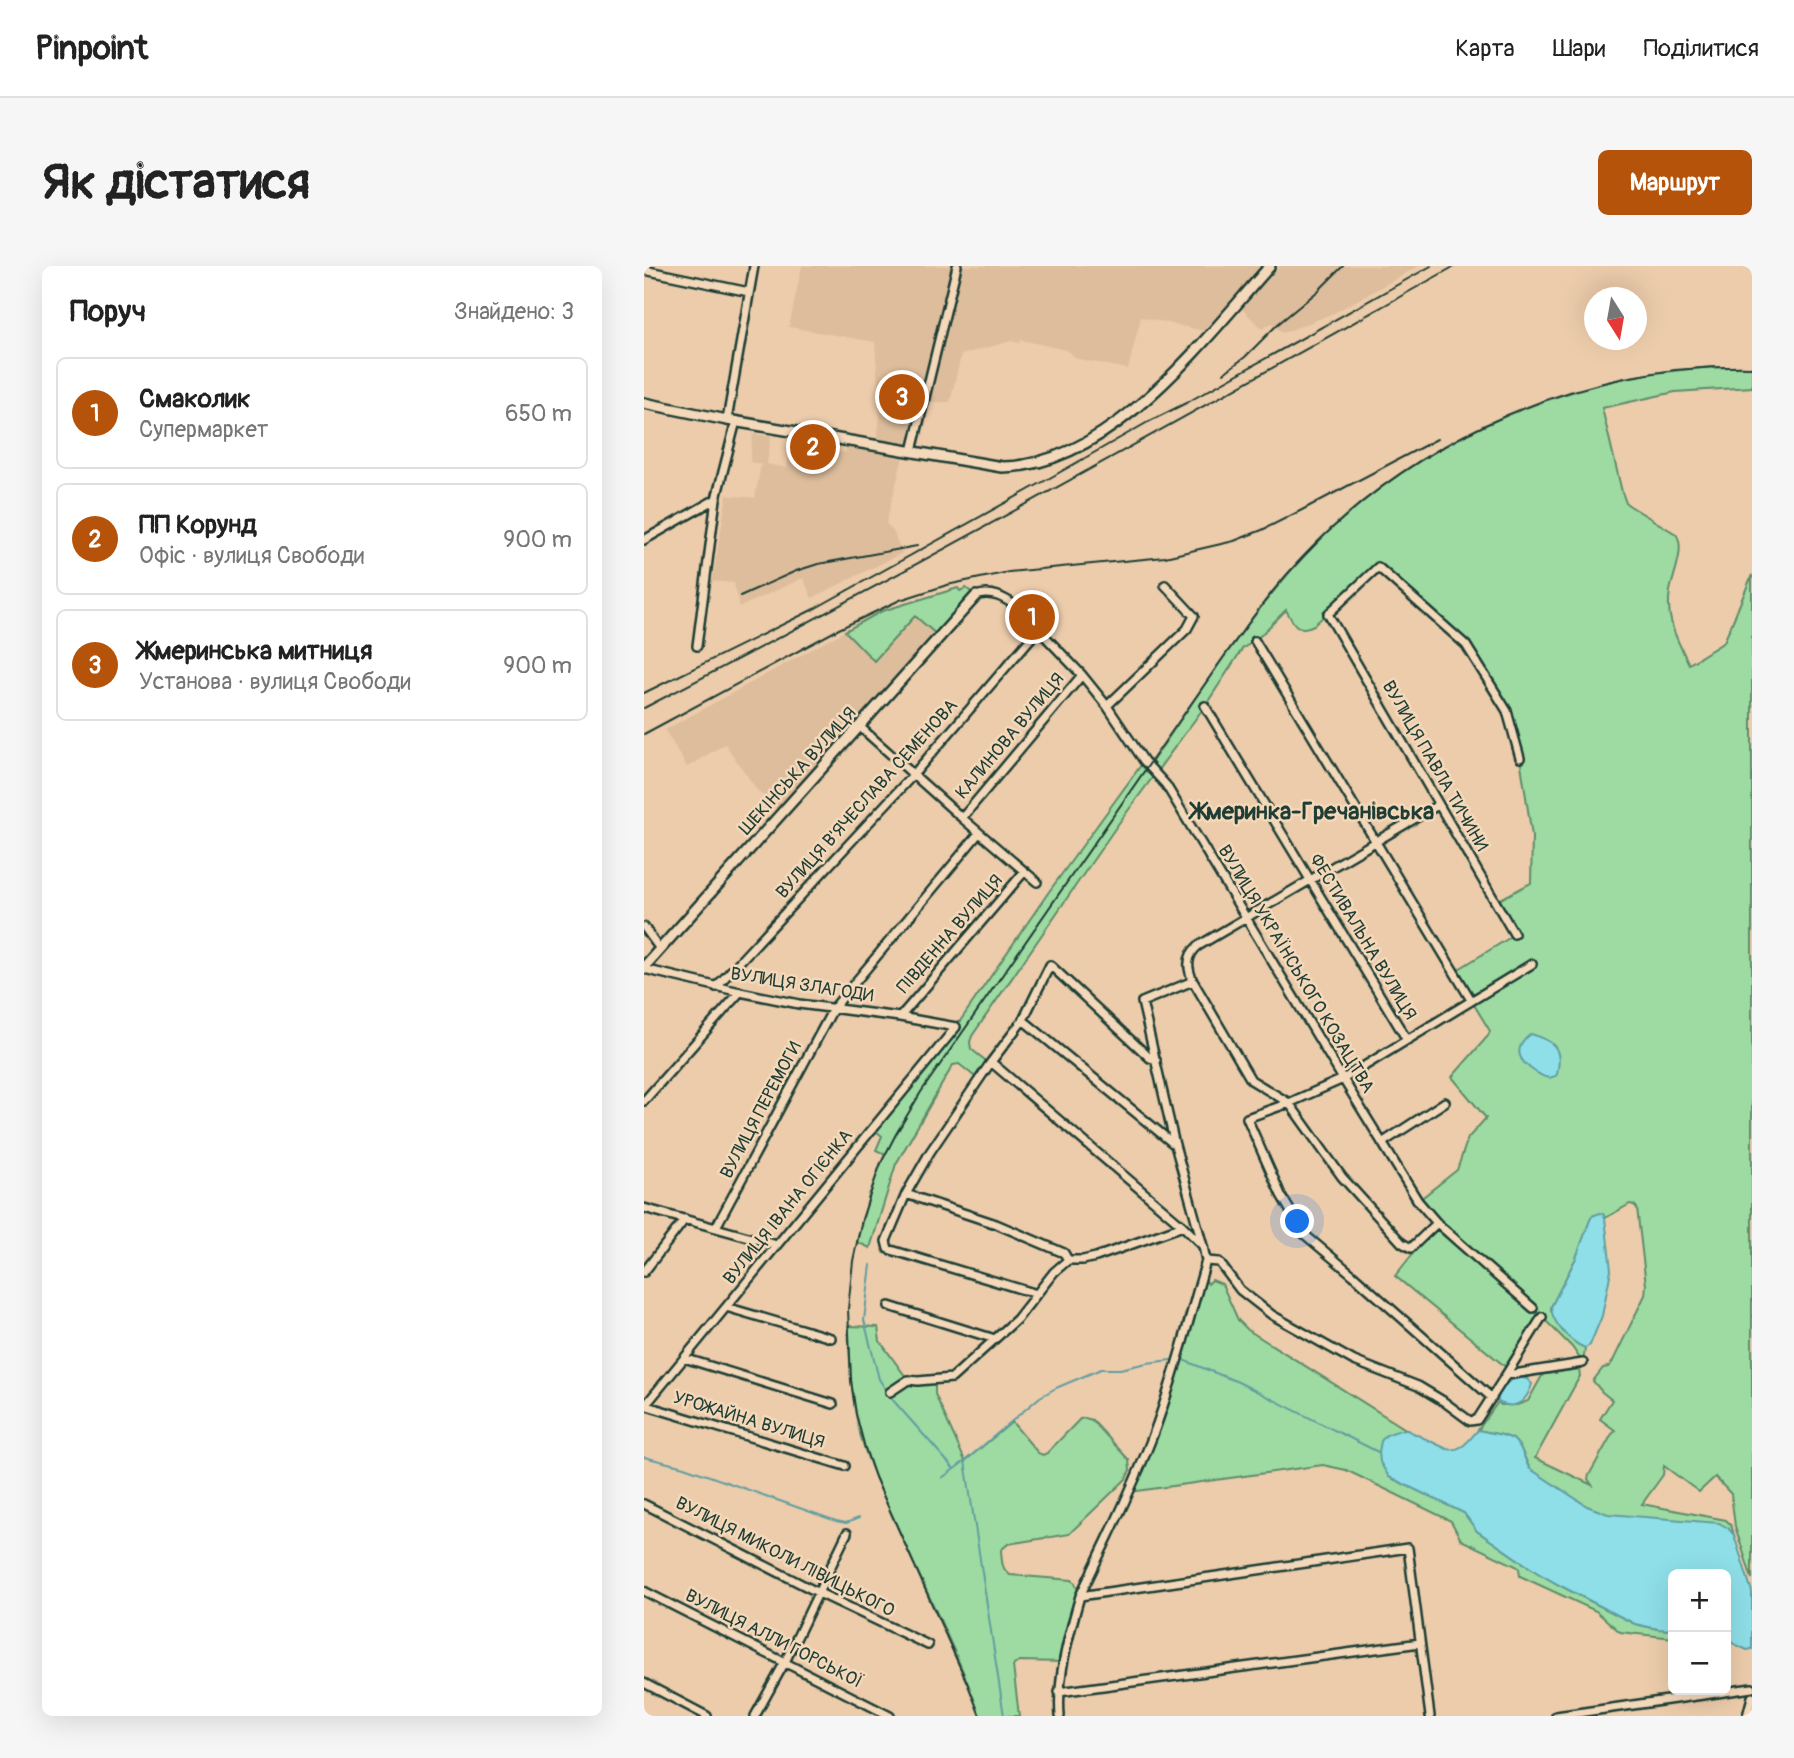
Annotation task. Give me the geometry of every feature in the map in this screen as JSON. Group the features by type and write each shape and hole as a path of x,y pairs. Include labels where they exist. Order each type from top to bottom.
{"street":[{"path":"697,646 716,499 732,421 754,266"},
{"path":"912,451 957,266"},
{"path":"644,403 732,421 1002,467 1021,467 1083,445 1138,407 1165,384 1270,266"},
{"path":"644,270 749,292"},
{"path":"644,540 716,499"},
{"name":"ВУЛИЦЯ ПАВЛА ТИЧИНИ","path":"1514,934 1328,614 1378,567 1466,645 1507,711 1520,758"},
{"path":"1107,706 1187,629 1194,616 1165,585"},
{"name":"ВУЛИЦЯ УКРАЇНСЬКОГО КОЗАЦТВА","path":"976,596 992,594 1010,602 1082,675 1107,706 1144,761 1166,785 1418,1201 1437,1223 1533,1308"},
{"name":"ШЕКІНСЬКА ВУЛИЦЯ","path":"644,968 976,596"},
{"name":"ВУЛИЦЯ В'ЯЧЕСЛАВА СЕМЕНОВА","path":"716,987 914,775 1038,630"},
{"path":"1255,641 1471,1000"},
{"name":"КАЛИНОВА ВУЛИЦЯ","path":"962,818 1082,675"},
{"name":"ФЕСТИВАЛЬНА ВУЛИЦЯ","path":"1205,706 1407,1040"},
{"path":"859,726 1037,882"},
{"path":"1437,1223 1411,1248 1402,1243 1342,1177 1289,1103 1251,1080 1193,981 1188,966 1192,951 1438,805"},
{"name":"ВУЛИЦЯ ПЕРЕМОГИ","path":"716,1227 833,1009 979,833"},
{"name":"ПІВДЕННА ВУЛИЦЯ","path":"900,1017 1024,872"},
{"path":"644,928 660,949"},
{"path":"1492,1398 1304,1234 1281,1195 1247,1118 1343,1079 1532,964"},
{"path":"1037,1294 888,1249 886,1241 906,1194 930,1152 1023,1020 1050,965 1150,1058 1156,1060"},
{"name":"ВУЛИЦЯ ЗЛАГОДИ","path":"644,968 716,987 799,1004 956,1027"},
{"path":"1060,1716 1059,1692 1063,1662 1080,1596 1130,1492 1154,1433 1206,1261 1175,1145 1142,1002 1193,981"},
{"path":"644,1101 740,992"},
{"path":"1023,1020 1175,1145"},
{"name":"ВУЛИЦЯ ІВАНА ОГІЄНКА","path":"644,1406 956,1027"},
{"path":"991,1062 1203,1246"},
{"path":"1382,1143 1445,1102"},
{"path":"906,1194 996,1224 1064,1253 1068,1260"},
{"path":"644,1208 777,1245"},
{"path":"644,1272 685,1219"},
{"path":"890,1392 908,1380 952,1378 1017,1320 1054,1272 1068,1260 1083,1261 1183,1226"},
{"path":"1206,1261 1219,1262 1240,1290 1272,1315 1354,1361 1418,1386 1470,1421 1477,1420 1542,1317"},
{"path":"889,1306 995,1339"},
{"path":"726,1307 831,1338"},
{"path":"684,1358 833,1404"},
{"path":"1504,1378 1512,1374 1583,1363"},
{"name":"УРОЖАЙНА ВУЛИЦЯ","path":"644,1406 845,1466"},
{"name":"ВУЛИЦЯ МИКОЛИ ЛІВИЦЬКОГО","path":"644,1504 928,1645"},
{"path":"755,1716 785,1662 848,1533"},
{"path":"1080,1596 1408,1548 1430,1716"},
{"name":"ВУЛИЦЯ АЛЛИ ГОРСЬКОЇ","path":"644,1591 890,1716"},
{"path":"1059,1692 1420,1643"},
{"path":"644,1683 707,1716"},
{"path":"1556,1716 1752,1688"},
{"path":"1746,1716 1752,1698"}],"shaded area":[{"path":"802,266 1262,266 1204,331 1141,317 1128,369 1078,359 1066,350 1021,340 1020,343 1011,341 961,355 950,402 931,402 920,448 877,438 880,416 875,342 789,327"},
{"path":"1280,266 1419,266 1334,313 1283,333 1272,323 1262,329 1242,309"},
{"path":"753,434 771,436 767,464 787,468 791,441 821,445 821,449 845,453 847,448 903,457 886,523 893,531 902,553 812,598 803,578 740,607 734,583 712,581 727,495 755,498 761,464 750,462"},
{"path":"915,616 937,635 778,810 757,790 725,744 687,767 665,730 845,631 874,660"}],"green space":[{"path":"1711,367 1752,367 1752,387 1675,392 1602,408 1626,503 1676,534 1679,540 1669,611 1673,629 1689,664 1724,642 1752,575 1752,1579 1735,1526 1731,1494 1715,1477 1699,1492 1664,1466 1663,1475 1642,1504 1726,1520 1734,1535 1607,1518 1533,1476 1520,1447 1513,1439 1478,1430 1498,1402 1501,1405 1517,1405 1528,1401 1543,1374 1579,1369 1580,1376 1535,1458 1592,1485 1588,1479 1589,1475 1616,1431 1600,1419 1612,1400 1593,1381 1603,1368 1612,1363 1645,1295 1637,1208 1634,1205 1630,1204 1605,1218 1603,1214 1592,1216 1576,1258 1551,1307 1551,1311 1577,1344 1585,1348 1583,1363 1572,1347 1535,1310 1538,1318 1507,1368 1395,1276 1437,1223 1418,1201 1457,1170 1468,1138 1486,1118 1452,1077 1490,1031 1454,972 1514,935 1495,902 1531,883 1532,836 1512,724 1466,645 1379,567 1314,625 1303,628 1296,626 1286,610 1255,641 1243,648 972,1036 971,1049 990,1064 979,1080 959,1064 953,1065 896,1164 870,1248 857,1242 869,1195 885,1154 876,1150 882,1136 872,1128 956,1027 1048,893 1144,761 1149,766 1252,619 1322,538 1357,506 1395,477 1435,451 1477,429 1566,394 1624,378"},
{"path":"958,588 960,591 966,588 974,594 937,635 915,616 874,661 845,631 882,611"},
{"path":"1202,1274 1208,1284 1212,1280 1222,1284 1238,1320 1248,1330 1407,1430 1390,1440 1389,1477 1464,1513 1477,1531 1538,1573 1635,1624 1668,1630 1668,1637 1620,1632 1596,1611 1520,1576 1516,1566 1461,1540 1451,1521 1346,1470 1323,1465 1130,1492 1142,1464"},
{"path":"848,1326 878,1327 880,1341 908,1380 935,1379 935,1394 965,1461 1012,1422 1038,1453 1043,1455 1080,1419 1085,1418 1092,1420 1129,1460 1130,1470 1126,1479 1069,1534 1008,1544 1001,1550 1003,1567 1010,1575 1072,1580 1080,1596 1063,1662 1019,1661 1013,1666 1019,1716 980,1716 952,1646 883,1496 861,1437 855,1410"}],"water":[{"path":"1531,1034 1554,1045 1559,1061 1555,1076 1542,1076 1522,1060 1519,1050"},
{"path":"1600,1213 1605,1218 1611,1270 1602,1316 1590,1345 1585,1348 1562,1331 1554,1319 1551,1307 1576,1258 1592,1216"},
{"path":"1520,1377 1532,1384 1524,1400 1515,1405 1498,1402 1499,1393 1504,1386"},
{"path":"1407,1430 1447,1449 1457,1449 1478,1430 1502,1435 1513,1439 1520,1447 1529,1468 1587,1506 1608,1514 1719,1523 1728,1528 1734,1535 1752,1592 1752,1649 1747,1650 1731,1642 1731,1569 1668,1569 1668,1630 1635,1624 1538,1573 1477,1531 1464,1513 1389,1477 1380,1462 1379,1452 1381,1441 1386,1435"}],"waterway":[{"path":"871,1265 864,1320 879,1379 891,1398 954,1469"},
{"path":"942,1478 1040,1397 1056,1388 1101,1369 1120,1369 1171,1360"},
{"path":"1183,1360 1238,1382 1378,1452"},
{"path":"644,1457 684,1467 836,1521 846,1523 859,1518"},
{"path":"965,1461 1004,1716"}],"railway":[{"path":"1224,373 1245,357 1343,266"},
{"path":"644,693 814,609 1431,266"},
{"path":"644,708 950,546 1455,266"},
{"path":"980,1716 875,1477 856,1414 851,1381 848,1309 853,1261 862,1219 880,1165 896,1134 921,1092 1223,658 1291,570 1347,515 1397,476 1450,443 1507,415 1566,394 1627,378 1689,369 1752,367"},
{"path":"644,734 839,629 900,600 947,585 1009,572 1165,557 1234,541 1300,511 1437,439"},
{"path":"740,596 818,564 917,546"}],"place":[{"name":"Жмеринська митниця","path":"902,397"},
{"name":"ПП Корунд","path":"813,447"},
{"name":"Смаколик","path":"1032,617"}],"district":[{"name":"Жмеринка-Гречанівська","path":"1313,811"}]}
